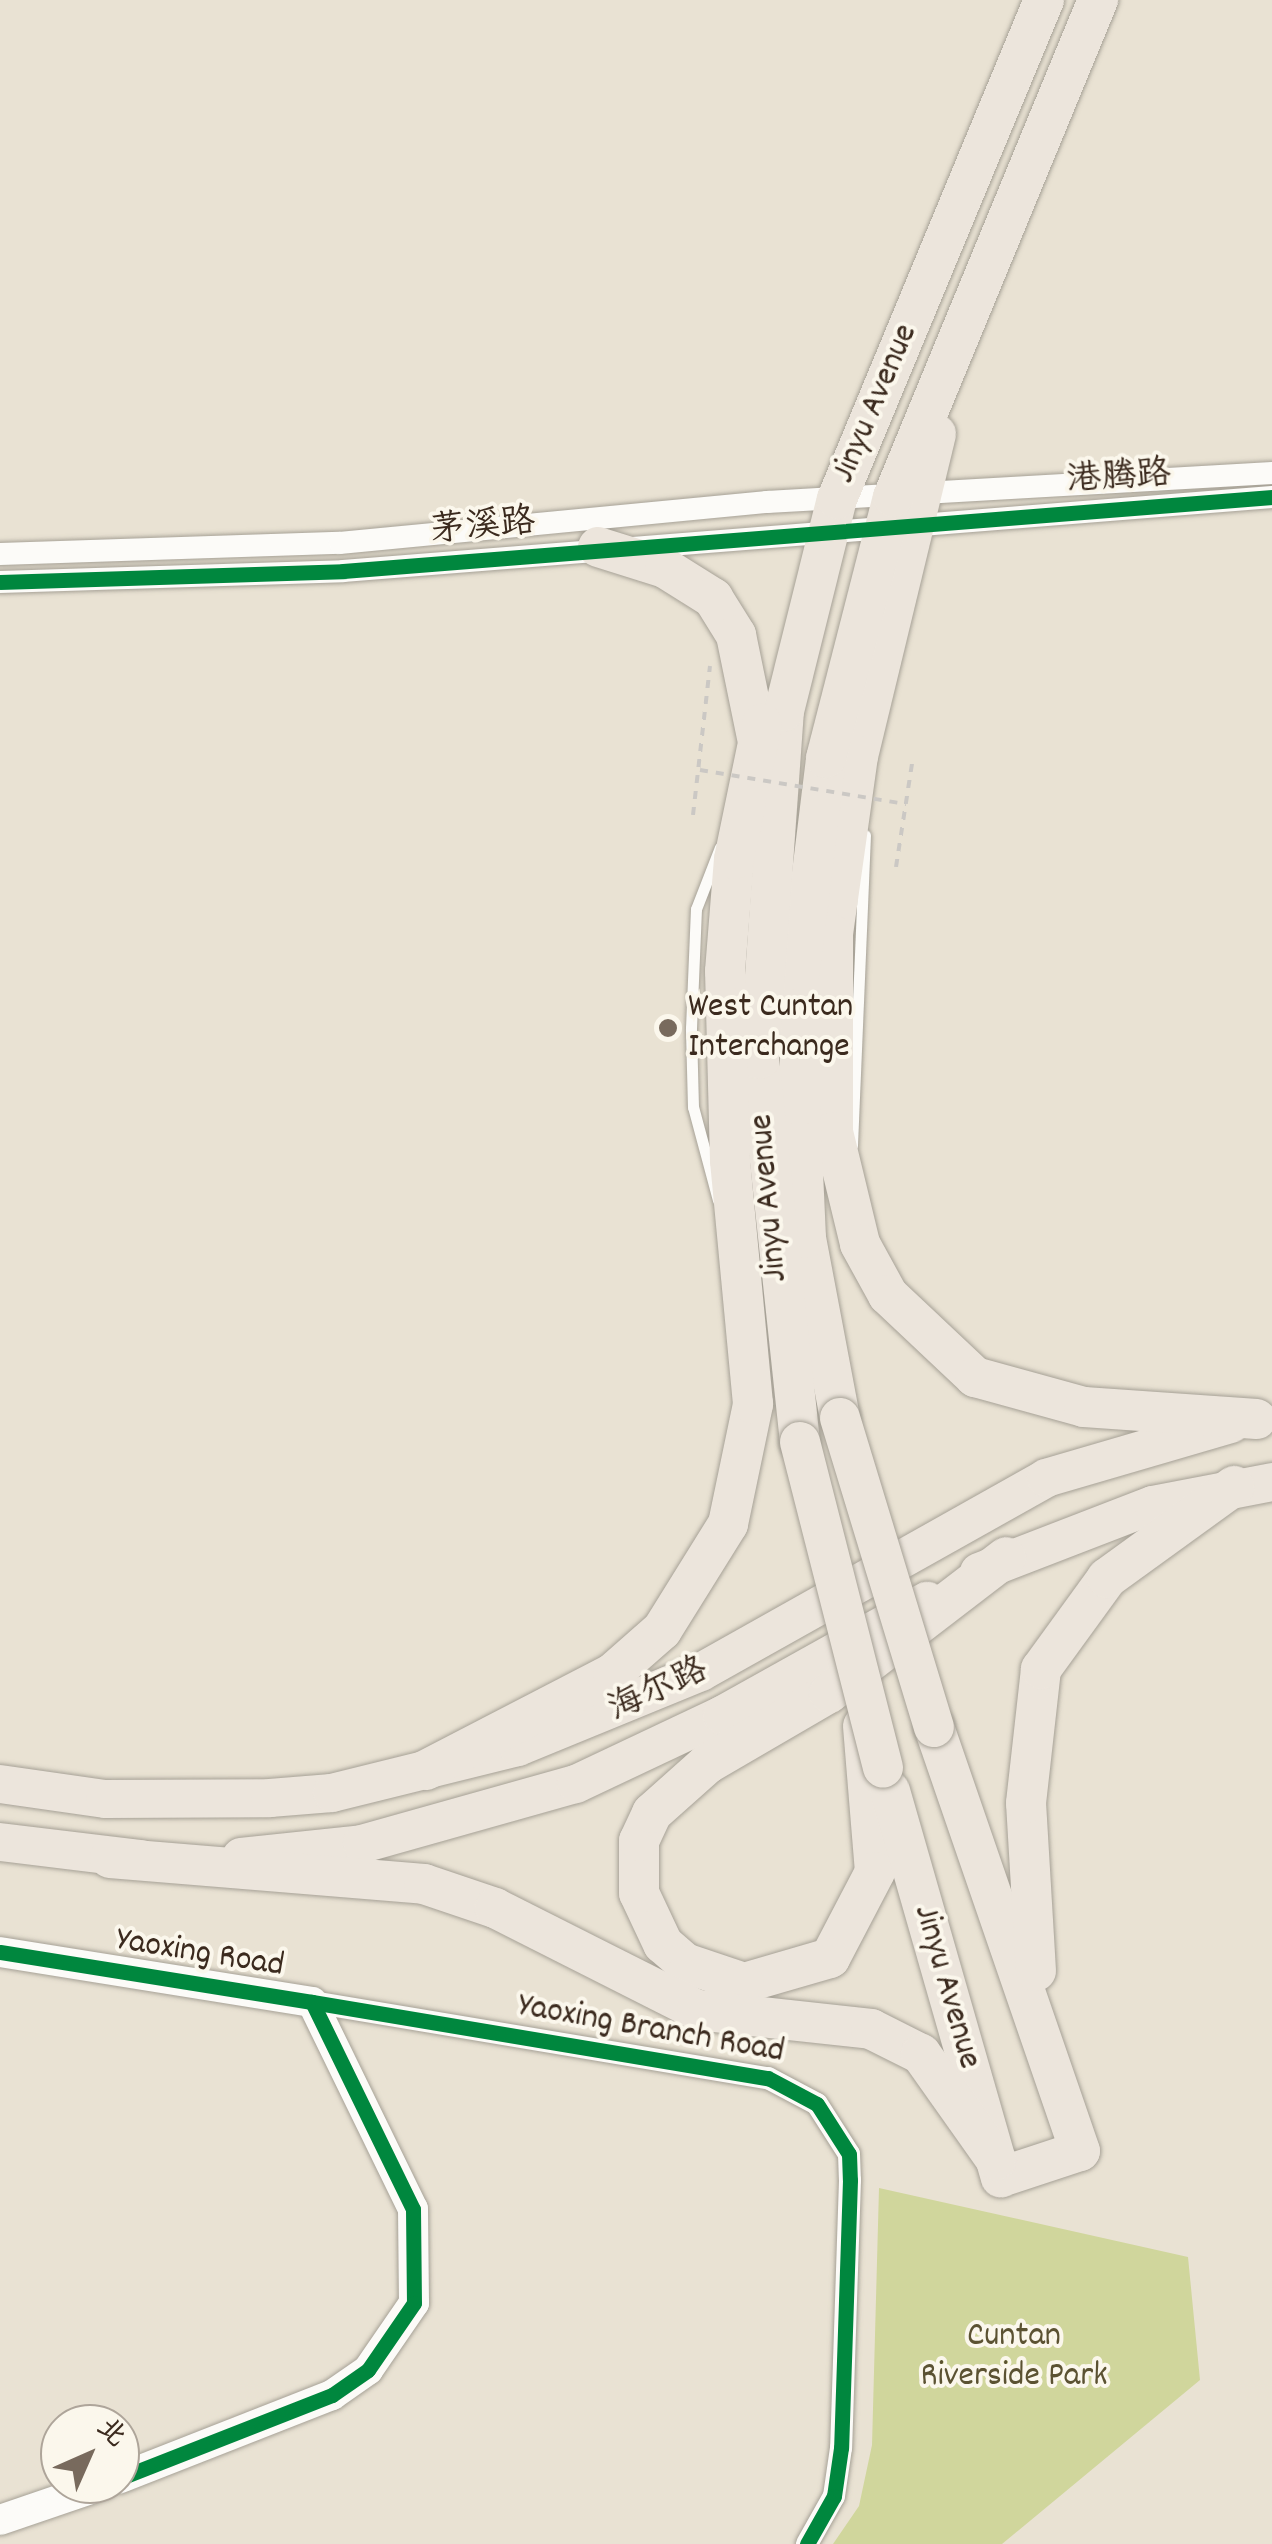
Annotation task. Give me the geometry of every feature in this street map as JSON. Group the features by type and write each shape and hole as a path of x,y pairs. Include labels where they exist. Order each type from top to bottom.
{"highway":[{"name":"Jinyu Avenue","path":"1044,0 833,514 804,613 784,711 759,1059 800,1442 876,1774 998,2168 1080,2151 934,1726 840,1418 806,1238 800,971 826,758 947,366 1098,0"},
{"path":"905,510 858,756 830,1028 844,1194 888,1295 975,1377 1084,1406 1264,1418"},
{"path":"598,547 666,568 713,598 736,634 757,737"},
{"path":"426,1770 614,1673 698,1581 728,1524 754,1404 739,1253 725,971 746,794 757,737 804,613"},
{"path":"1055,2078 1027,1892 1041,1669 1107,1578 1253,1484"},
{"path":"876,1774 875,1872 830,1958 744,1983 713,1977 663,1944 635,1869 652,1813 707,1764 829,1693 1006,1557"},
{"path":"110,1858 424,1884 495,1908 698,2010 871,2029 921,2054 998,2168"}],"main road":[{"name":"海尔路","path":"0,1784 105,1799 230,1799 332,1793 426,1770 616,1714 1046,1478 1130,1446 1264,1418"},
{"name":"海尔路","path":"0,1842 110,1858 362,1844 559,1790 722,1716 1006,1557 1253,1484"}],"street":[{"name":"茅溪路","path":"0,554 340,543 905,510 1272,473"},
{"name":"港腾路","path":"971,520 1272,497"},
{"name":"茅溪路","path":"905,510 971,520"},
{"name":"茅溪路","path":"0,582 343,571 598,547 833,514"},
{"name":"Yaoxing Road","path":"0,1952 312,2002 414,2210 414,2303 396,2340 332,2395 140,2470"},
{"name":"Yaoxing Branch Road","path":"312,2002 768,2078 818,2104 849,2154 850,2180 841,2448 834,2496 807,2544"},
{"path":"0,2520 50,2504"},
{"path":"0,2533 58,2504"}],"path":[{"path":"693,815 707,728 711,648"},
{"path":"896,867 913,758"},
{"path":"700,770 906,804"}],"green space":[{"name":"Cuntan Riverside Park","path":"879,2188 1188,2257 1200,2380 1002,2544 833,2544 859,2506 872,2445"}],"cycle path":[{"path":"0,582 343,571 1272,497"},
{"path":"0,1952 312,2002 413,2209 414,2303 368,2370 332,2395 140,2470"},
{"path":"312,2002 768,2078 817,2104 849,2154 850,2180 841,2448 834,2496 807,2544"}],"place":[{"name":"West Cuntan Interchange","path":"668,1028"}]}
